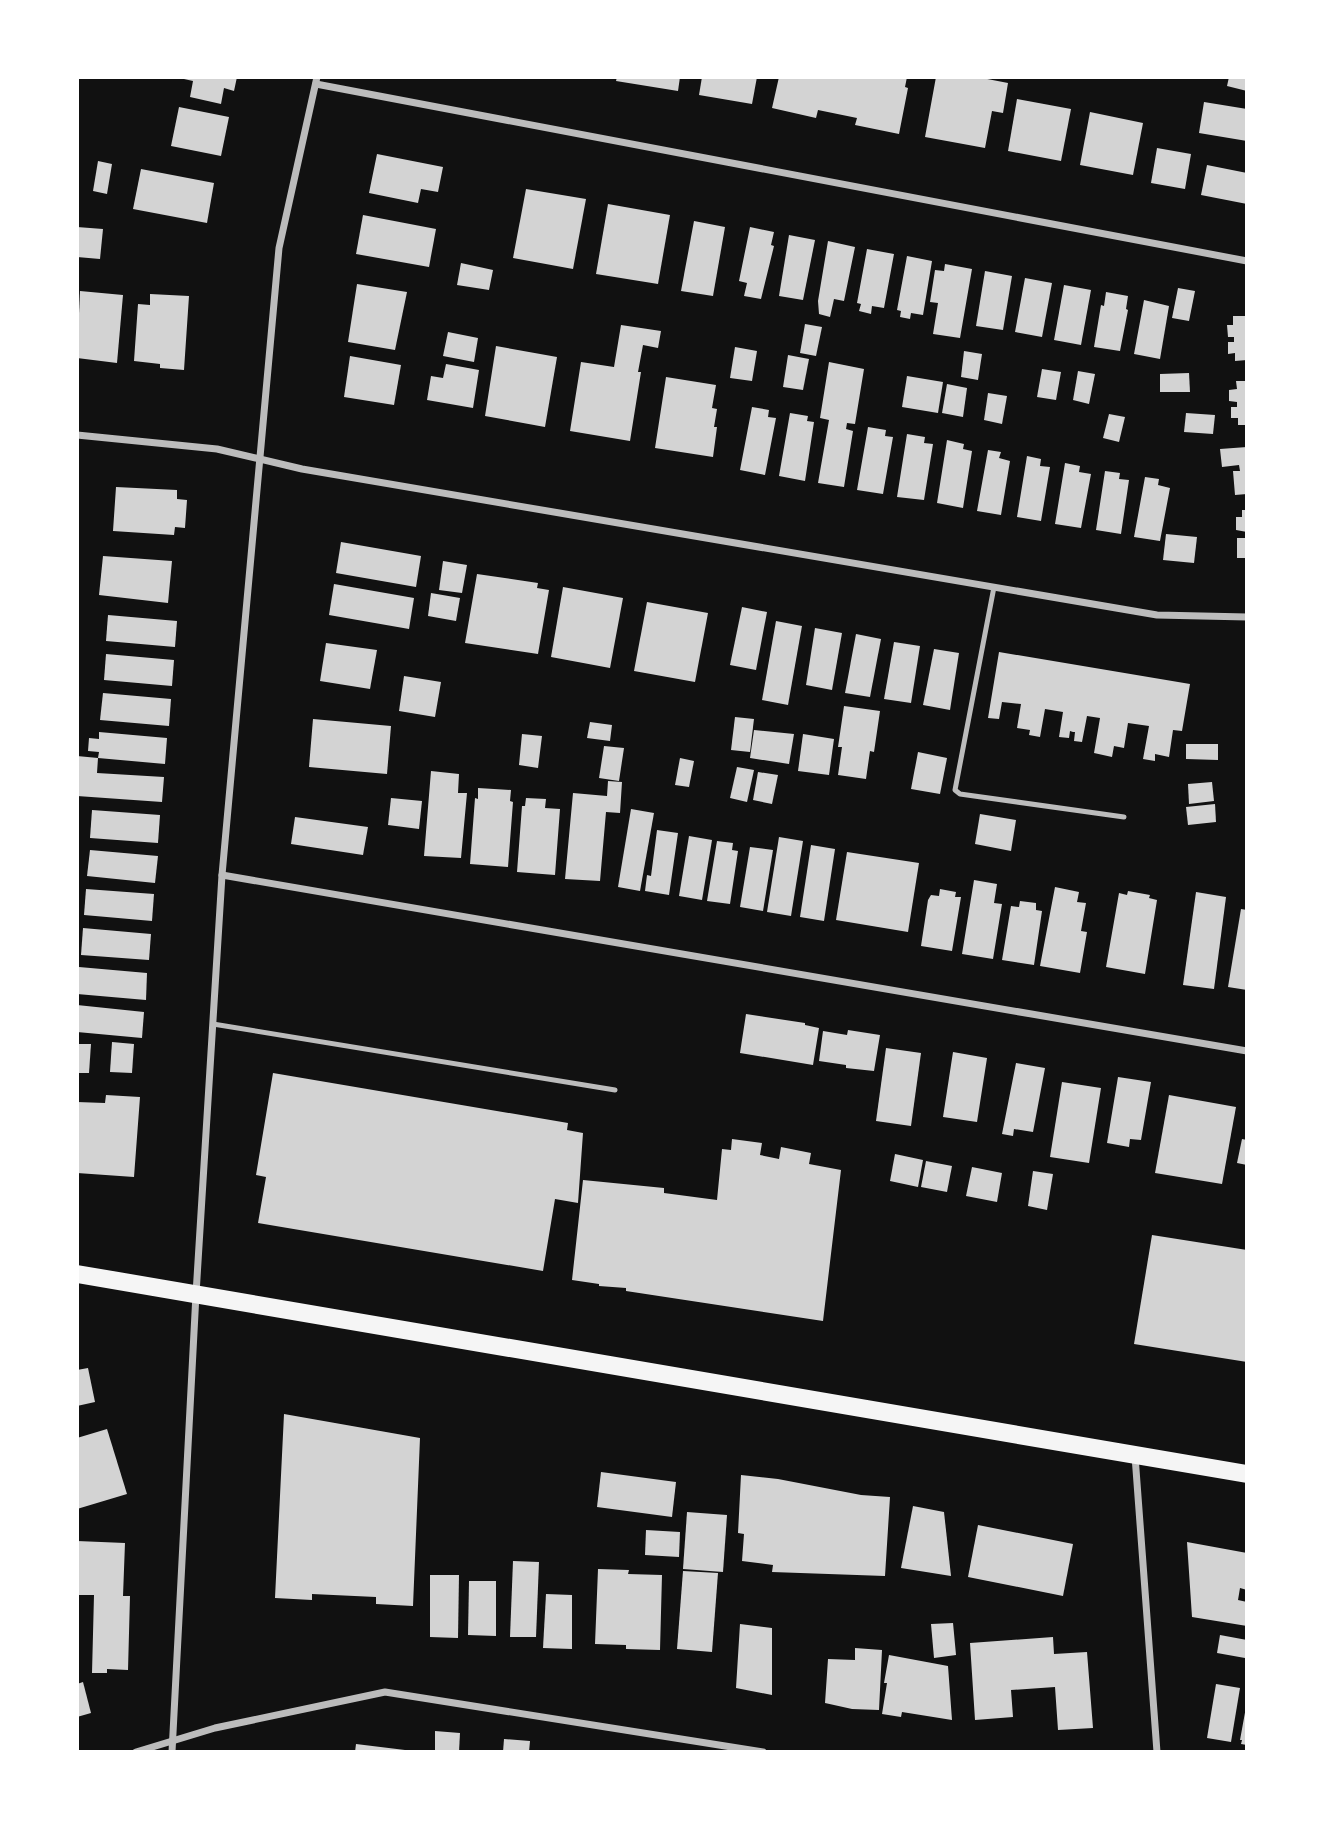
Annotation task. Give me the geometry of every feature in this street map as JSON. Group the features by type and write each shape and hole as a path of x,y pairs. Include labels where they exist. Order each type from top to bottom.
{"main road":[{"path":"77,1274 1247,1474"}],"street":[{"path":"173,1752 196,1294 222,875 279,248 316,81 1247,261"},
{"path":"77,435 217,449 302,469 1157,615 1247,617"},
{"path":"222,875 1247,1051"},
{"path":"1135,1455 1157,1752"},
{"path":"136,1752 215,1728 385,1692 763,1752"}],"lane":[{"path":"993,587 955,790 960,794 1124,817"},
{"path":"213,1024 615,1090"}],"building":[{"path":"237,77 234,91 224,88 221,104 190,97 193,81 184,79"},
{"path":"617,77 680,77 678,91 616,81"},
{"path":"702,77 757,77 752,104 699,95"},
{"path":"779,77 907,77 905,87 908,88 899,134 855,125 857,118 818,110 816,118 772,108"},
{"path":"936,77 977,77 1008,83 1003,113 992,111 985,148 925,137"},
{"path":"1229,77 1247,77 1247,91 1227,86"},
{"path":"1017,99 1071,109 1061,161 1008,151"},
{"path":"1204,102 1247,109 1247,141 1199,133"},
{"path":"179,107 229,117 221,156 171,146"},
{"path":"1090,112 1143,123 1133,175 1080,165"},
{"path":"1157,148 1191,154 1185,189 1151,183"},
{"path":"377,154 443,167 438,192 421,189 418,203 369,193"},
{"path":"98,161 112,164 107,194 93,191"},
{"path":"1207,165 1247,173 1247,204 1201,195"},
{"path":"141,169 214,183 207,223 133,209"},
{"path":"526,189 586,199 573,269 513,258"},
{"path":"608,204 670,215 658,284 596,274"},
{"path":"363,215 436,229 429,267 356,254"},
{"path":"694,221 725,227 713,296 681,291"},
{"path":"77,227 103,229 100,259 77,257"},
{"path":"750,227 774,232 771,245 774,246 761,299 744,296 747,283 739,281"},
{"path":"789,235 815,240 803,300 779,296"},
{"path":"828,241 855,247 844,301 834,299 830,317 819,314 818,301"},
{"path":"867,249 894,254 884,308 872,306 871,314 859,311 861,304 857,303"},
{"path":"907,256 932,261 923,315 911,313 910,319 900,317 901,311 897,310"},
{"path":"461,263 493,270 489,290 457,285"},
{"path":"945,264 972,269 960,338 933,334 938,303 930,302 935,270 944,271"},
{"path":"985,271 1012,276 1003,330 976,326"},
{"path":"1025,278 1052,283 1042,337 1015,332"},
{"path":"357,284 407,292 395,350 348,342"},
{"path":"1064,285 1091,290 1081,345 1054,340"},
{"path":"1178,288 1195,291 1189,321 1172,318"},
{"path":"80,291 123,295 117,363 77,358"},
{"path":"1106,292 1128,296 1120,351 1094,347 1101,305 1104,306"},
{"path":"150,294 189,296 184,370 160,368 160,364 134,361 138,304 150,305"},
{"path":"1144,300 1169,306 1160,359 1134,354"},
{"path":"1233,316 1247,316 1247,360 1235,361 1235,353 1228,354 1228,342 1234,342 1234,337 1228,337 1227,325 1233,325"},
{"path":"805,324 822,327 816,356 800,353"},
{"path":"621,325 661,331 658,348 643,345 630,441 570,431 581,362 614,367"},
{"path":"448,332 478,338 474,362 443,356"},
{"path":"496,346 557,357 545,427 485,416"},
{"path":"735,347 757,351 752,381 730,378"},
{"path":"964,351 982,354 978,380 961,377"},
{"path":"788,355 809,359 803,390 783,387"},
{"path":"350,356 401,365 394,405 344,397"},
{"path":"829,362 864,369 855,424 847,423 846,429 853,431 844,487 818,483 829,420 820,418"},
{"path":"446,364 479,370 473,408 427,400 431,376 443,378"},
{"path":"1042,369 1061,372 1056,400 1037,397"},
{"path":"1078,371 1095,374 1089,404 1073,400"},
{"path":"1189,373 1190,392 1160,392 1160,374"},
{"path":"907,376 943,382 938,413 902,407"},
{"path":"666,377 716,385 712,408 717,409 713,457 655,448"},
{"path":"1236,381 1247,381 1247,425 1238,425 1238,418 1231,418 1231,407 1237,407 1237,402 1229,401 1229,390 1237,389"},
{"path":"947,384 967,388 963,417 942,413"},
{"path":"988,393 1007,396 1002,424 984,420"},
{"path":"752,407 769,410 768,417 776,418 765,475 740,470"},
{"path":"790,413 808,416 807,421 814,422 805,481 779,476"},
{"path":"1186,413 1215,415 1213,434 1184,432"},
{"path":"1109,414 1125,417 1119,442 1103,438"},
{"path":"868,427 886,430 885,436 893,437 883,494 857,490"},
{"path":"907,434 925,437 924,443 933,444 924,500 897,497"},
{"path":"947,440 964,444 963,449 972,451 963,508 937,503"},
{"path":"1247,447 1247,494 1235,495 1233,471 1240,471 1239,465 1222,467 1220,449"},
{"path":"988,450 1001,452 999,458 1010,461 1001,515 977,511"},
{"path":"1027,456 1041,459 1040,466 1050,467 1041,521 1017,517"},
{"path":"1065,463 1080,466 1079,472 1091,474 1081,528 1055,524"},
{"path":"1105,471 1120,473 1119,479 1129,480 1121,534 1096,530"},
{"path":"1145,477 1159,479 1158,485 1170,488 1160,541 1134,537"},
{"path":"116,487 177,490 177,499 187,500 185,528 175,527 174,535 113,531"},
{"path":"1242,510 1247,510 1247,532 1236,530 1236,517 1242,517"},
{"path":"1166,534 1197,537 1194,563 1163,560"},
{"path":"1237,538 1247,538 1247,558 1237,558"},
{"path":"341,542 421,556 416,587 336,573"},
{"path":"103,556 172,561 168,603 99,595"},
{"path":"443,561 467,565 462,593 439,590"},
{"path":"477,574 538,583 537,588 549,590 538,654 465,643"},
{"path":"334,584 414,598 409,629 329,615"},
{"path":"563,587 623,598 610,668 551,657"},
{"path":"431,593 460,598 456,621 428,616"},
{"path":"647,602 708,613 695,682 634,671"},
{"path":"742,607 767,612 756,670 730,665"},
{"path":"108,615 177,621 175,647 106,641"},
{"path":"776,621 802,626 788,705 762,700"},
{"path":"815,628 842,633 832,690 806,685"},
{"path":"856,634 881,639 870,697 845,693"},
{"path":"894,642 920,646 911,703 884,699"},
{"path":"326,643 377,650 370,689 320,681"},
{"path":"934,649 959,653 950,710 923,705"},
{"path":"999,652 1190,684 1182,731 1173,730 1169,757 1155,754 1155,761 1143,759 1149,726 1128,723 1124,748 1114,746 1112,757 1094,753 1100,718 1087,716 1082,742 1074,741 1075,732 1070,731 1069,738 1059,737 1063,712 1045,709 1040,737 1029,735 1030,730 1017,728 1021,704 1002,702 999,719 988,718"},
{"path":"106,654 174,660 172,686 104,680"},
{"path":"404,676 441,682 435,717 399,711"},
{"path":"103,693 171,699 169,726 100,720"},
{"path":"844,706 880,711 874,752 870,751 866,779 838,775 842,747 838,747"},
{"path":"735,717 754,719 750,752 731,750"},
{"path":"313,719 391,726 387,774 309,767"},
{"path":"590,722 612,725 610,741 587,738"},
{"path":"754,730 794,734 789,764 750,758"},
{"path":"99,732 167,738 165,764 98,758 99,752 88,751 89,738 99,739"},
{"path":"522,734 542,736 538,768 519,765"},
{"path":"803,734 834,739 829,775 798,771"},
{"path":"1186,744 1218,744 1218,760 1186,759"},
{"path":"604,746 624,748 619,781 599,778"},
{"path":"918,752 947,758 940,794 911,789"},
{"path":"77,756 98,758 97,773 164,777 162,802 77,796"},
{"path":"680,758 694,761 689,787 675,785"},
{"path":"737,767 754,770 747,802 730,798"},
{"path":"431,771 459,774 458,793 467,793 461,858 424,856"},
{"path":"758,772 778,775 772,804 753,800"},
{"path":"608,781 622,782 620,813 606,812 600,881 565,879 573,793 607,796"},
{"path":"1212,782 1214,801 1189,804 1188,784"},
{"path":"478,788 511,790 510,801 513,802 508,867 470,864"},
{"path":"391,798 422,801 419,829 388,825"},
{"path":"526,798 546,799 545,808 560,809 555,875 517,872 522,806 525,806"},
{"path":"1215,804 1216,822 1188,825 1186,807"},
{"path":"631,809 654,813 640,891 618,887"},
{"path":"92,810 160,815 158,843 90,838"},
{"path":"980,814 1016,820 1011,851 975,844"},
{"path":"295,817 368,827 363,855 291,844"},
{"path":"657,830 678,833 669,895 645,891 647,875 651,876"},
{"path":"689,836 712,840 702,900 679,896"},
{"path":"779,837 803,841 791,916 767,912"},
{"path":"717,841 733,843 732,850 738,851 730,904 707,901"},
{"path":"811,845 835,849 824,921 800,917"},
{"path":"750,847 773,850 763,911 740,907"},
{"path":"90,850 158,856 155,883 87,876"},
{"path":"847,852 919,863 908,932 836,920"},
{"path":"974,880 997,884 994,903 1002,904 993,959 962,954"},
{"path":"1055,887 1079,892 1077,902 1086,903 1081,931 1087,932 1080,973 1040,966"},
{"path":"86,889 154,894 152,921 84,915"},
{"path":"940,889 956,892 955,897 961,897 952,951 921,946 928,900 931,895 939,896"},
{"path":"1128,891 1150,895 1149,898 1157,900 1145,974 1106,967 1119,893 1127,895"},
{"path":"1196,892 1226,897 1214,989 1183,985"},
{"path":"1020,901 1036,903 1036,910 1042,911 1034,965 1002,960 1011,906 1019,907"},
{"path":"1241,909 1247,910 1247,990 1228,987"},
{"path":"83,928 151,934 149,960 81,955"},
{"path":"79,967 147,973 146,1000 77,994"},
{"path":"77,1005 144,1012 142,1038 77,1032"},
{"path":"746,1014 805,1023 819,1028 813,1065 740,1053"},
{"path":"848,1030 880,1035 874,1071 819,1061 823,1031 847,1035"},
{"path":"112,1042 134,1044 132,1073 110,1072"},
{"path":"77,1044 91,1044 89,1073 77,1073"},
{"path":"886,1048 921,1053 911,1126 876,1121"},
{"path":"953,1052 987,1058 977,1122 943,1117"},
{"path":"1016,1063 1045,1068 1033,1132 1014,1129 1013,1136 1002,1134"},
{"path":"273,1073 568,1123 567,1130 583,1133 578,1203 555,1199 543,1271 258,1223 266,1177 256,1175"},
{"path":"1118,1077 1151,1082 1141,1140 1130,1139 1129,1147 1107,1143"},
{"path":"1062,1082 1101,1088 1089,1163 1050,1157"},
{"path":"106,1095 140,1097 134,1177 77,1173 77,1102 105,1103"},
{"path":"1169,1095 1236,1107 1222,1184 1155,1173"},
{"path":"732,1139 762,1143 760,1155 779,1159 781,1147 811,1153 809,1164 841,1170 823,1321 626,1291 626,1288 572,1280 583,1180 664,1188 664,1193 717,1200 722,1149 731,1150"},
{"path":"1242,1139 1247,1140 1247,1165 1237,1163"},
{"path":"895,1154 923,1160 918,1187 890,1181"},
{"path":"926,1161 952,1166 947,1192 921,1187"},
{"path":"972,1167 1002,1173 997,1202 966,1196"},
{"path":"1033,1171 1053,1174 1047,1210 1028,1206"},
{"path":"1152,1235 1247,1250 1247,1362 1134,1344"},
{"path":"88,1368 95,1402 77,1406 77,1370"},
{"path":"284,1414 420,1438 413,1606 376,1604 376,1597 312,1594 312,1600 275,1598"},
{"path":"107,1429 127,1494 77,1509 77,1438"},
{"path":"601,1472 676,1482 672,1517 597,1507"},
{"path":"741,1475 778,1479 861,1495 890,1497 885,1576 772,1572 773,1565 742,1561 744,1534 738,1533"},
{"path":"913,1506 944,1512 951,1576 901,1568"},
{"path":"687,1512 727,1515 723,1572 683,1569"},
{"path":"978,1525 1073,1544 1063,1596 968,1577"},
{"path":"646,1530 680,1532 679,1557 645,1555"},
{"path":"77,1541 125,1543 123,1596 130,1596 128,1670 107,1669 107,1673 92,1673 94,1595 77,1595"},
{"path":"1187,1542 1247,1553 1247,1590 1240,1588 1238,1600 1247,1602 1247,1626 1192,1617"},
{"path":"513,1561 539,1562 536,1637 510,1637"},
{"path":"598,1569 629,1570 628,1574 662,1575 660,1650 626,1649 626,1645 595,1644"},
{"path":"683,1571 718,1573 712,1652 677,1649"},
{"path":"430,1575 459,1575 458,1638 430,1637"},
{"path":"469,1581 496,1581 496,1636 468,1635"},
{"path":"546,1594 572,1595 572,1649 543,1648"},
{"path":"953,1623 956,1655 934,1658 931,1624"},
{"path":"740,1624 772,1628 772,1695 736,1688"},
{"path":"1220,1635 1247,1640 1245,1658 1217,1653"},
{"path":"1053,1637 1054,1654 1087,1652 1093,1728 1058,1730 1055,1687 1011,1690 1013,1717 975,1720 970,1643"},
{"path":"855,1648 882,1650 879,1710 852,1709 825,1703 828,1659 855,1660"},
{"path":"889,1655 948,1666 952,1720 902,1712 901,1717 882,1714"},
{"path":"83,1682 91,1713 77,1717 77,1684"},
{"path":"1216,1684 1240,1688 1231,1742 1207,1738"},
{"path":"1246,1707 1247,1745 1241,1744 1240,1740"},
{"path":"435,1731 460,1733 459,1752 435,1752"},
{"path":"504,1739 530,1741 529,1752 503,1752"},
{"path":"356,1744 405,1750 355,1752"}]}
